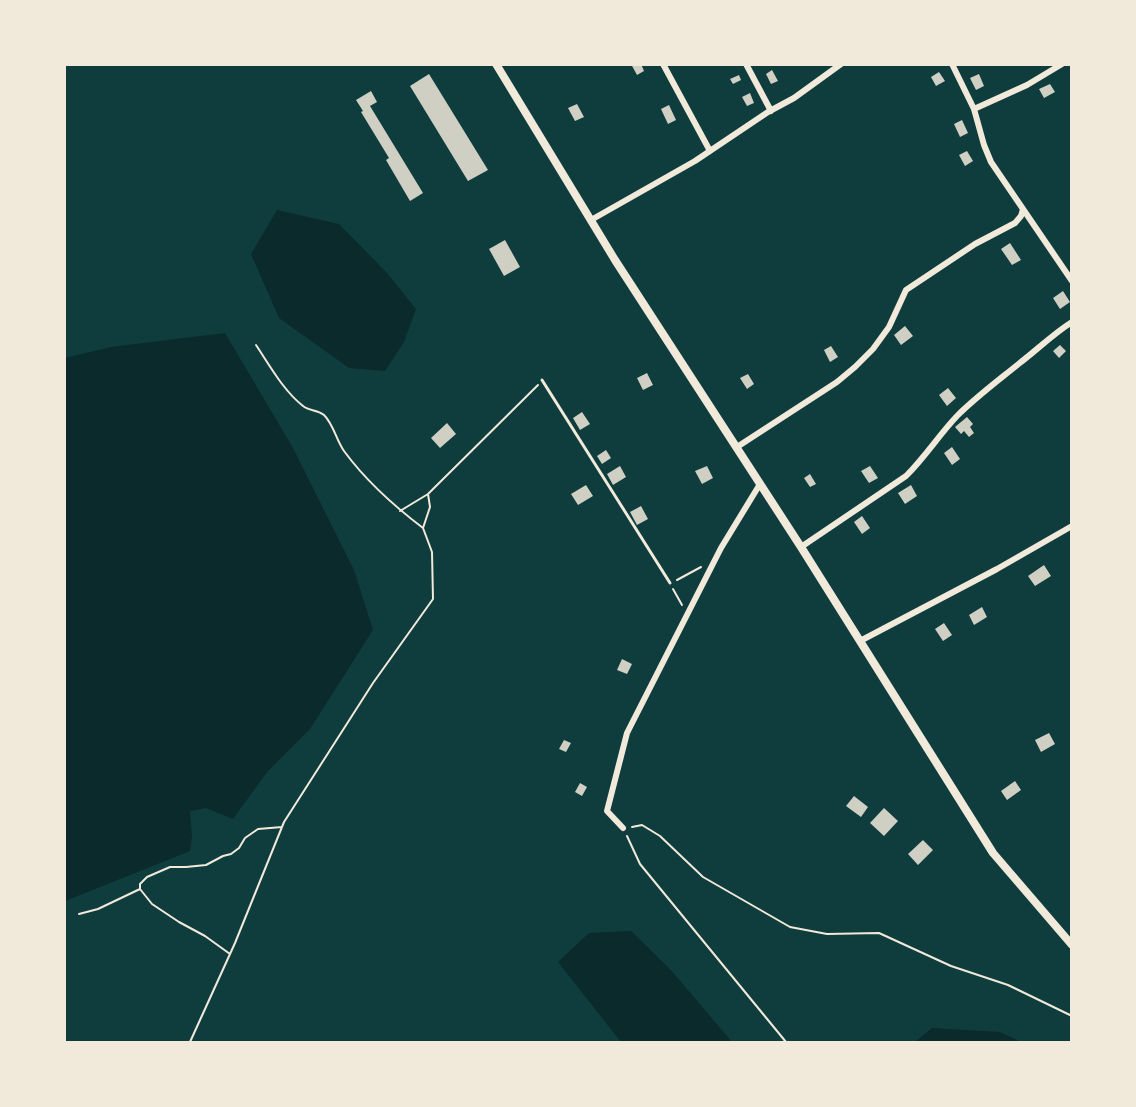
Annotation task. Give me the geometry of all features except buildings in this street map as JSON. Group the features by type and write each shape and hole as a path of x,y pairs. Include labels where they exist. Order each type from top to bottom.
{"street":[{"path":"496,64 615,260 801,547 993,853 1071,945"},
{"path":"663,64 710,151"},
{"path":"746,64 771,111"},
{"path":"591,220 695,161 794,98 841,64"},
{"path":"952,64 974,109 991,162 1071,281"},
{"path":"974,109 1027,85 1062,64"},
{"path":"737,447 855,367 873,349 889,327 906,290 975,244 1015,223 1023,209"},
{"path":"801,547 906,476 918,465 955,418 985,390 1071,322"},
{"path":"623,828 607,811 627,733 715,560 760,484"},
{"path":"860,641 998,569 1071,526"}],"lane":[{"path":"542,381 670,583"}],"path":[{"path":"190,1042 230,954 282,827 373,683 433,599 432,552 423,528 384,496 343,450 330,423 322,413 305,408 281,383 256,345"},
{"path":"400,511 428,494 542,381"},
{"path":"423,528 430,507 428,494"},
{"path":"687,614 670,583 715,560"},
{"path":"786,1042 640,864 623,828 642,825 660,836 703,877 790,927 827,934 879,933 951,966 1008,985 1071,1016"},
{"path":"230,954 152,904 140,889 140,884 147,877 170,867 212,863 231,854 239,848 245,838 258,829 282,827"},
{"path":"80,914 98,909 140,889"}],"water":[{"path":"277,210 339,224 387,273 416,309 404,342 385,371 349,368 279,318 251,254"},
{"path":"225,333 293,448 354,570 373,630 310,729 267,772 233,819 206,808 190,811 192,836 190,851 65,901 65,358 111,347"},
{"path":"631,931 670,969 732,1042 621,1042 558,962 589,933"},
{"path":"932,1028 1000,1032 1021,1042 915,1042"}]}
